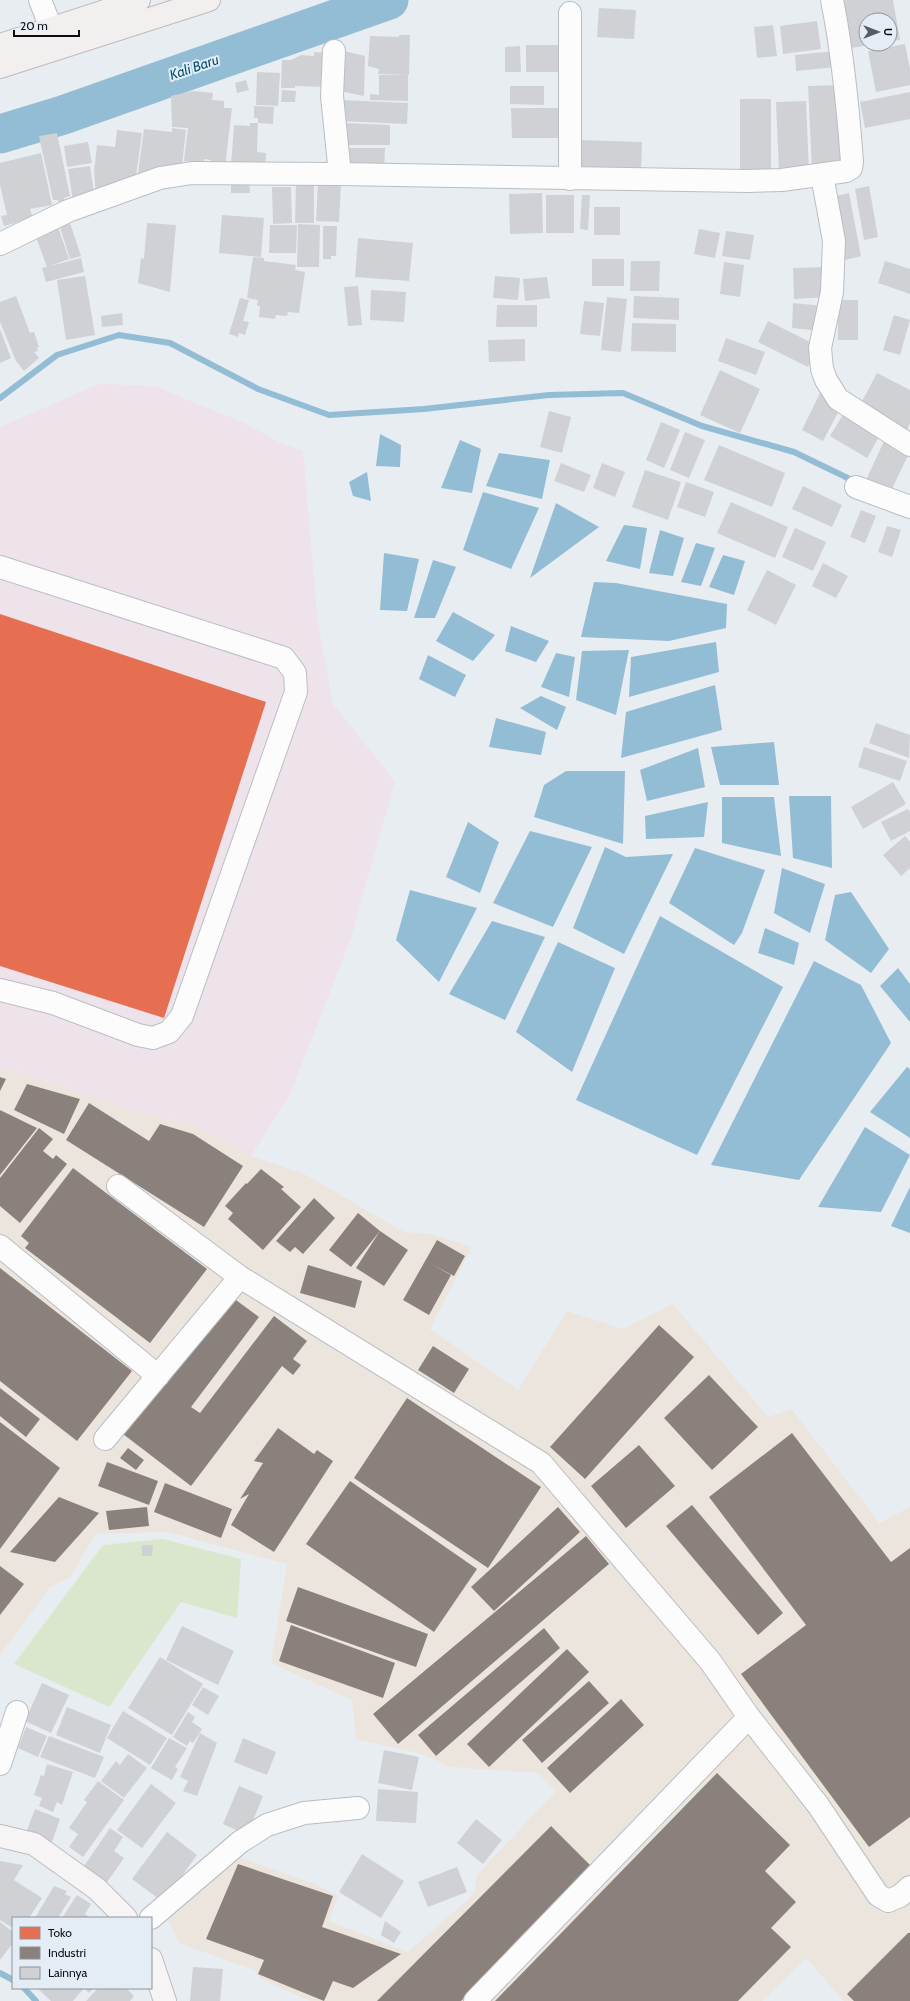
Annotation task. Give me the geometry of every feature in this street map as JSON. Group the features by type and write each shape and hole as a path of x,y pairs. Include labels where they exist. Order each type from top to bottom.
{"highway":[{"path":"0,45 139,0"},
{"path":"0,67 209,0"}],"main road":[{"path":"0,1836 34,1844 96,1889 125,1917"},
{"path":"152,1962 164,2001"}],"street":[{"path":"40,0 51,28"},
{"path":"0,244 68,211 170,176 216,173 340,174 747,181 782,180 846,171 851,168 852,162 848,100 842,49 832,0"},
{"path":"570,13 570,179"},
{"path":"334,51 332,96 340,174"},
{"path":"822,175 834,241 832,292 820,348 822,369 826,380 838,399 910,445"},
{"path":"856,487 910,507"},
{"path":"0,567 284,658 295,674 296,692 182,1016 169,1032 153,1038 53,1003 0,990"},
{"path":"118,1186 240,1277 541,1463 710,1661 749,1717 818,1804 878,1895 888,1901 900,1896 910,1887"},
{"path":"0,1246 158,1376"},
{"path":"105,1439 240,1277"},
{"path":"0,1764 17,1712"},
{"path":"475,2001 749,1717"},
{"path":"152,1917 240,1842 267,1825 304,1813 358,1808"}],"shaded area":[{"path":"101,383 157,387 242,422 283,444 303,451 318,623 333,704 395,781 351,938 290,1095 251,1156 194,1124 142,1113 0,1066 0,427"},
{"path":"0,1066 142,1113 194,1124 251,1156 304,1174 404,1232 431,1234 472,1247 430,1329 518,1390 567,1311 623,1329 673,1304 768,1417 792,1409 879,1523 910,1507 910,2001 844,2001 806,1958 762,2001 310,2001 259,1978 254,1970 179,1943 165,1914 238,1857 315,1884 338,1896 329,1921 408,1952 475,1893 476,1876 556,1791 538,1773 452,1767 419,1753 356,1739 352,1700 271,1663 287,1564 168,1532 96,1534 69,1578 50,1587 0,1655"}],"green space":[{"path":"163,1539 241,1559 237,1618 181,1602 109,1707 14,1664 103,1545"}],"water":[{"path":"380,434 401,445 400,467 376,466"},
{"path":"460,440 481,449 472,493 441,488"},
{"path":"499,453 550,460 542,499 486,486"},
{"path":"367,472 371,501 353,496 349,482"},
{"path":"483,492 539,508 511,569 463,550"},
{"path":"556,503 599,527 530,578"},
{"path":"624,525 647,528 640,569 606,561"},
{"path":"660,530 684,538 673,576 649,573"},
{"path":"696,543 715,548 701,586 681,582"},
{"path":"384,553 419,559 407,611 380,610"},
{"path":"723,555 745,561 734,595 709,587"},
{"path":"433,560 456,567 435,618 414,618"},
{"path":"594,582 616,583 727,604 726,628 669,641 581,637"},
{"path":"453,612 495,635 473,661 436,641"},
{"path":"511,626 549,641 536,662 505,651"},
{"path":"716,642 719,672 629,697 631,657"},
{"path":"629,650 616,715 576,700 582,651"},
{"path":"556,653 575,657 569,697 541,687"},
{"path":"428,655 466,675 455,697 419,679"},
{"path":"715,685 722,730 621,758 626,712"},
{"path":"541,696 566,707 557,730 520,708"},
{"path":"496,718 546,732 541,755 489,747"},
{"path":"774,742 779,785 720,785 711,747"},
{"path":"698,748 705,787 647,801 640,770"},
{"path":"566,771 625,771 623,844 534,817 544,785"},
{"path":"789,796 831,796 832,868 793,858"},
{"path":"722,797 774,797 781,856 722,843"},
{"path":"708,802 704,837 646,839 645,816"},
{"path":"468,822 499,842 480,893 446,877"},
{"path":"530,831 592,847 553,927 493,903"},
{"path":"605,847 626,857 673,854 624,954 573,928"},
{"path":"695,848 765,870 742,933 734,945 669,903"},
{"path":"782,868 825,884 810,933 774,913"},
{"path":"410,890 477,908 439,982 396,940"},
{"path":"851,892 889,949 871,973 825,940 835,895"},
{"path":"660,916 783,987 697,1155 576,1100"},
{"path":"492,921 545,937 505,1020 449,994"},
{"path":"765,928 799,943 794,965 758,953"},
{"path":"558,942 615,968 572,1072 516,1032"},
{"path":"814,961 861,985 891,1043 799,1180 711,1165"},
{"path":"898,968 910,984 910,1022 880,986"},
{"path":"907,1067 910,1069 910,1138 870,1112"},
{"path":"865,1127 910,1155 881,1212 818,1207"},
{"path":"910,1187 910,1233 891,1226"}],"building: Toko":[{"path":"0,614 266,702 164,1018 0,966"}],"building: Industri":[{"path":"0,1077 6,1079 0,1091"},
{"path":"27,1084 80,1099 64,1134 14,1110"},
{"path":"89,1103 149,1141 160,1124 193,1134 243,1166 204,1227 66,1140"},
{"path":"0,1110 37,1128 0,1175"},
{"path":"39,1128 53,1139 43,1151 53,1159 56,1155 67,1164 20,1223 0,1206 0,1178"},
{"path":"73,1168 207,1269 150,1343 25,1248 29,1243 21,1236"},
{"path":"261,1169 284,1187 281,1189 301,1207 263,1250 228,1219 233,1213 225,1206"},
{"path":"314,1198 335,1218 303,1254 295,1247 290,1252 276,1241"},
{"path":"358,1213 380,1231 351,1267 329,1250"},
{"path":"380,1231 408,1250 384,1286 356,1268"},
{"path":"437,1240 465,1256 454,1276 431,1264 451,1275 429,1315 403,1300"},
{"path":"308,1265 362,1281 355,1308 300,1293"},
{"path":"0,1268 132,1371 77,1441 0,1381"},
{"path":"229,1295 259,1317 191,1407 200,1413 274,1316 307,1341 293,1359 301,1365 293,1375 282,1366 191,1486 123,1434"},
{"path":"659,1325 694,1357 585,1479 550,1447"},
{"path":"433,1346 469,1369 454,1393 418,1370"},
{"path":"709,1375 758,1427 712,1470 664,1418"},
{"path":"0,1388 40,1419 26,1437 0,1416"},
{"path":"407,1398 541,1487 488,1568 354,1478"},
{"path":"0,1422 60,1468 0,1549"},
{"path":"278,1428 314,1454 317,1450 333,1461 274,1552 231,1525 249,1494 240,1499 263,1463 254,1461"},
{"path":"792,1433 891,1562 910,1548 910,1817 869,1847 741,1674 806,1625 709,1497"},
{"path":"639,1445 675,1486 626,1528 591,1486"},
{"path":"128,1448 144,1460 136,1470 120,1458"},
{"path":"107,1462 158,1481 149,1505 98,1486"},
{"path":"350,1481 477,1569 434,1632 306,1544"},
{"path":"165,1483 232,1509 221,1538 154,1512"},
{"path":"59,1497 99,1513 55,1562 10,1552"},
{"path":"692,1505 783,1613 758,1635 666,1526"},
{"path":"147,1507 149,1526 109,1530 106,1511"},
{"path":"558,1507 580,1532 494,1611 471,1587"},
{"path":"586,1536 609,1564 398,1744 373,1714"},
{"path":"0,1566 24,1584 0,1615"},
{"path":"298,1587 428,1634 416,1667 286,1621"},
{"path":"291,1625 395,1663 383,1698 279,1661"},
{"path":"544,1628 560,1648 436,1756 418,1735"},
{"path":"567,1649 589,1672 489,1767 467,1744"},
{"path":"589,1681 609,1703 542,1763 522,1740"},
{"path":"621,1699 644,1725 570,1793 547,1768"},
{"path":"717,1773 790,1845 765,1871 796,1902 771,1928 791,1947 738,2001 495,2001"},
{"path":"551,1826 593,1868 461,2001 377,2001"},
{"path":"238,1864 333,1896 322,1927 401,1954 353,1988 333,1981 324,2001 258,1974 264,1960 206,1939"},
{"path":"908,1933 910,1933 910,2001 854,2001 847,1994"}],"building: Lainnya":[{"path":"842,0 893,0 895,12 858,12 858,47 851,48"},
{"path":"599,8 636,10 634,39 597,37"},
{"path":"817,21 821,49 783,54 780,26"},
{"path":"773,25 777,56 757,58 754,27"},
{"path":"898,29 900,40 898,40"},
{"path":"399,35 410,35 409,75 378,74 379,69 368,66 370,36 399,37"},
{"path":"905,44 910,69 910,85 876,92 868,52 898,52 898,45"},
{"path":"526,45 560,45 560,72 526,72"},
{"path":"520,46 521,72 505,72 505,47"},
{"path":"344,51 365,56 364,96 335,90"},
{"path":"835,51 836,67 796,71 795,55"},
{"path":"314,52 328,53 327,87 295,86 295,88 281,88 282,60 291,60 301,55 314,56"},
{"path":"257,72 280,73 278,106 256,105"},
{"path":"379,75 408,75 408,101 370,100 370,94 379,95"},
{"path":"246,80 249,90 237,93 235,83"},
{"path":"841,85 845,167 812,169 808,86"},
{"path":"510,86 544,86 544,105 510,104"},
{"path":"282,90 296,91 295,102 281,102"},
{"path":"193,91 213,93 212,100 224,101 224,108 232,108 225,167 210,165 211,160 204,159 204,163 184,161 188,128 172,127 171,96"},
{"path":"910,92 910,119 865,128 860,102"},
{"path":"740,99 771,99 771,175 740,175"},
{"path":"341,100 408,103 407,124 340,121"},
{"path":"806,101 809,172 779,173 776,102"},
{"path":"254,106 274,107 273,124 258,123 258,118 254,118"},
{"path":"511,108 568,108 569,138 512,138"},
{"path":"250,123 258,123 257,152 266,153 265,169 231,166 234,125 250,126"},
{"path":"343,123 390,125 390,145 343,145"},
{"path":"172,128 186,130 181,174 161,176 138,173 144,129 172,132"},
{"path":"117,130 142,133 136,176 130,176 128,185 96,195 94,172 97,145 115,147"},
{"path":"57,133 70,196 64,198 65,204 59,205 58,200 53,200 39,136"},
{"path":"580,140 642,142 641,174 579,172"},
{"path":"88,142 92,163 67,167 64,146"},
{"path":"348,148 385,148 384,171 348,170"},
{"path":"41,153 52,205 30,209 33,218 4,226 1,216 7,215 0,185 0,163"},
{"path":"90,166 95,198 73,201 68,169"},
{"path":"231,176 249,180 250,193 231,193"},
{"path":"296,180 314,180 314,223 295,223"},
{"path":"318,182 341,183 339,222 316,221"},
{"path":"869,186 878,237 864,240 855,189"},
{"path":"272,187 291,187 292,223 273,224"},
{"path":"542,193 543,233 510,234 509,194"},
{"path":"849,193 861,256 845,260 832,197"},
{"path":"546,195 574,195 574,233 546,233"},
{"path":"582,195 590,195 588,230 580,229"},
{"path":"594,207 620,207 620,235 594,235"},
{"path":"222,215 264,218 261,257 219,253"},
{"path":"68,217 81,256 70,259 58,221"},
{"path":"147,223 176,225 170,292 138,283 141,258 144,259"},
{"path":"57,224 69,259 50,266 81,258 84,272 46,282 42,268 47,267 34,232"},
{"path":"298,224 320,225 319,267 297,267"},
{"path":"270,225 297,225 296,253 269,253"},
{"path":"323,226 337,226 336,256 331,256 331,259 323,259"},
{"path":"699,229 720,233 715,258 694,254"},
{"path":"726,231 754,235 750,260 722,256"},
{"path":"358,238 413,243 409,281 355,277"},
{"path":"253,257 264,258 264,261 296,265 295,270 305,272 299,313 288,312 287,316 276,315 275,319 259,317 260,306 257,306 258,300 247,298"},
{"path":"592,259 624,259 624,286 592,286"},
{"path":"631,261 660,261 659,291 630,291"},
{"path":"885,261 910,269 910,294 878,283"},
{"path":"724,262 744,265 740,297 720,294"},
{"path":"827,267 828,297 794,299 793,268"},
{"path":"85,276 95,335 66,340 57,280"},
{"path":"495,276 520,278 518,300 493,298"},
{"path":"547,277 550,298 525,301 523,279"},
{"path":"358,286 362,325 348,326 344,287"},
{"path":"371,290 406,292 404,322 370,320"},
{"path":"16,296 30,333 34,332 39,347 37,348 38,351 34,352 39,358 24,371 16,361 0,322 0,302"},
{"path":"634,296 679,298 679,320 633,318"},
{"path":"607,297 627,299 621,352 601,350"},
{"path":"240,298 249,300 243,321 249,322 245,335 239,333 238,337 229,334"},
{"path":"838,300 858,300 858,340 838,340"},
{"path":"584,301 604,303 600,336 580,334"},
{"path":"793,303 823,306 821,331 792,328"},
{"path":"497,305 537,305 537,327 496,327"},
{"path":"122,313 123,325 102,327 101,316"},
{"path":"894,315 910,320 900,355 883,350"},
{"path":"768,321 818,346 808,367 758,342"},
{"path":"632,323 676,324 676,352 631,351"},
{"path":"0,329 11,358 0,363"},
{"path":"726,338 765,352 756,375 718,361"},
{"path":"525,339 525,361 489,362 488,340"},
{"path":"720,370 760,389 740,433 700,415"},
{"path":"877,373 910,390 910,423 906,432 859,407"},
{"path":"820,393 842,405 823,441 802,430"},
{"path":"549,411 571,417 562,453 540,447"},
{"path":"844,413 880,435 867,458 830,436"},
{"path":"661,422 680,430 664,468 646,460"},
{"path":"685,432 705,440 689,478 670,470"},
{"path":"885,439 910,451 891,491 866,480"},
{"path":"719,445 785,473 772,507 704,480"},
{"path":"561,463 591,475 584,492 554,481"},
{"path":"602,463 625,472 615,497 593,488"},
{"path":"645,470 681,482 668,520 632,507"},
{"path":"686,482 714,492 705,517 677,507"},
{"path":"803,486 842,505 832,527 792,509"},
{"path":"731,502 788,527 775,558 717,533"},
{"path":"861,510 876,516 865,543 850,537"},
{"path":"887,526 901,530 892,557 878,552"},
{"path":"795,528 826,542 813,571 782,557"},
{"path":"823,563 848,576 836,598 812,586"},
{"path":"767,570 796,585 776,625 747,610"},
{"path":"876,723 910,735 909,758 869,743"},
{"path":"864,747 907,761 900,781 858,767"},
{"path":"893,782 906,804 863,829 851,807"},
{"path":"908,809 910,812 910,831 891,841 881,822"},
{"path":"905,836 910,842 910,868 901,876 883,855"},
{"path":"142,1545 153,1545 152,1556 142,1556"},
{"path":"182,1626 234,1651 218,1685 166,1660"},
{"path":"160,1657 203,1684 172,1735 128,1708"},
{"path":"42,1683 69,1695 51,1733 25,1721"},
{"path":"203,1687 219,1696 208,1715 192,1705"},
{"path":"67,1707 111,1725 100,1753 56,1735"},
{"path":"123,1711 167,1738 150,1765 107,1738"},
{"path":"188,1712 195,1717 192,1722 202,1729 193,1743 190,1741 187,1746 173,1737"},
{"path":"26,1727 47,1736 38,1757 18,1748"},
{"path":"200,1733 217,1743 197,1796 183,1791 188,1781 180,1777"},
{"path":"49,1736 104,1757 95,1778 40,1757"},
{"path":"169,1738 187,1748 175,1767 178,1769 172,1780 151,1768"},
{"path":"243,1738 276,1752 267,1775 234,1762"},
{"path":"384,1750 419,1757 412,1790 378,1783"},
{"path":"128,1754 147,1768 124,1798 101,1781 116,1761 120,1765"},
{"path":"47,1764 73,1772 62,1805 57,1802 53,1812 39,1806 42,1798 34,1795 41,1775 44,1776"},
{"path":"98,1781 124,1800 83,1857 69,1847 78,1834 69,1828 87,1802 84,1800"},
{"path":"151,1784 176,1803 142,1848 117,1830"},
{"path":"239,1786 263,1796 247,1835 223,1824"},
{"path":"378,1789 418,1792 416,1823 376,1821"},
{"path":"35,1809 60,1819 52,1842 26,1833"},
{"path":"476,1819 502,1840 483,1864 457,1843"},
{"path":"110,1828 123,1837 114,1851 124,1858 105,1885 82,1869"},
{"path":"167,1832 197,1855 163,1902 132,1879"},
{"path":"362,1854 404,1881 381,1918 339,1892"},
{"path":"0,1861 23,1865 14,1880 42,1898 30,1917 12,1917 12,1927 0,1920"},
{"path":"457,1867 467,1892 428,1907 418,1882"},
{"path":"54,1886 67,1891 65,1894 71,1897 59,1917 36,1917"},
{"path":"77,1895 91,1904 85,1914 88,1917 63,1917"},
{"path":"385,1921 401,1932 394,1943 381,1935"},
{"path":"0,1922 12,1931 12,1944 0,1960"},
{"path":"193,1967 223,1969 220,2001 190,2001"},
{"path":"38,1989 83,1989 73,2001 51,2001"},
{"path":"85,1989 92,1989 89,1993"},
{"path":"97,1989 127,1989 134,1996 130,2001 86,2001"}],"waterway":[{"name":"Kali Baru","path":"0,134 63,115 389,0"},
{"path":"0,398 57,355 119,335 170,343 258,389 329,415 424,409 549,395 623,393 702,426 794,452 856,482"},
{"path":"0,1973 12,1979"},
{"path":"25,1989 36,2001"}]}
